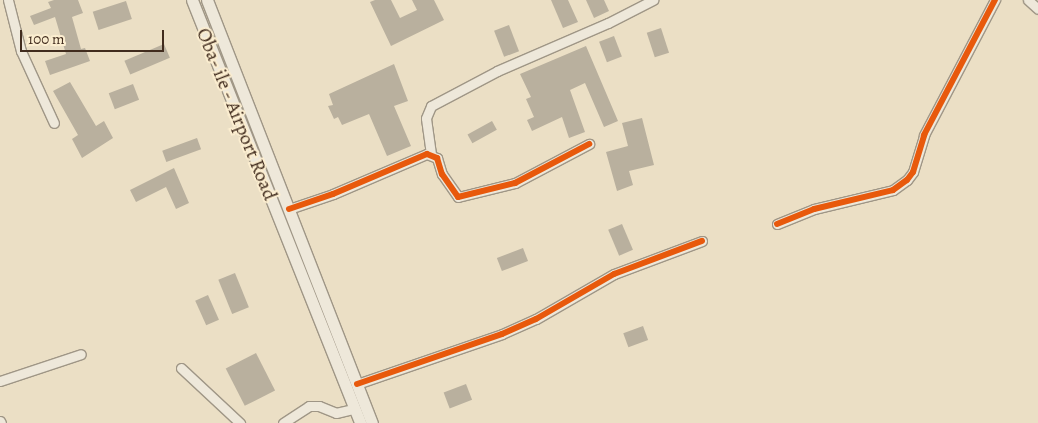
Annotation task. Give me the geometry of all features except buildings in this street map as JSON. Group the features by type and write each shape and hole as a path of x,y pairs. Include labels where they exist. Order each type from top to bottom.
{"main road":[{"name":"Oba- ile - Airport Road","path":"192,0 360,423"},
{"name":"Oba- ile - Airport Road","path":"207,0 372,423"},
{"path":"222,75 234,69"}],"street":[{"path":"8,0 22,51 54,123"},
{"path":"431,154 426,118 431,106 497,71 608,23 653,0"},
{"path":"777,224 814,209 893,190 908,180 913,172 924,135 996,0"},
{"path":"1028,0 1038,9"},
{"path":"289,209 333,194 426,154 431,154 437,158 442,174 458,197 515,184 589,144"},
{"path":"357,384 502,334 536,319 614,274 702,241"},
{"path":"0,381 81,354"},
{"path":"181,368 240,423"},
{"path":"284,423 309,406 319,406 336,413 354,408"}],"cycle path":[{"path":"777,224 814,209 893,190 907,180 913,172 924,135 995,0"},
{"path":"289,209 333,194 427,154 437,158 442,174 458,197 515,183 589,144"},
{"path":"357,384 502,334 536,319 614,274 702,241"}]}
